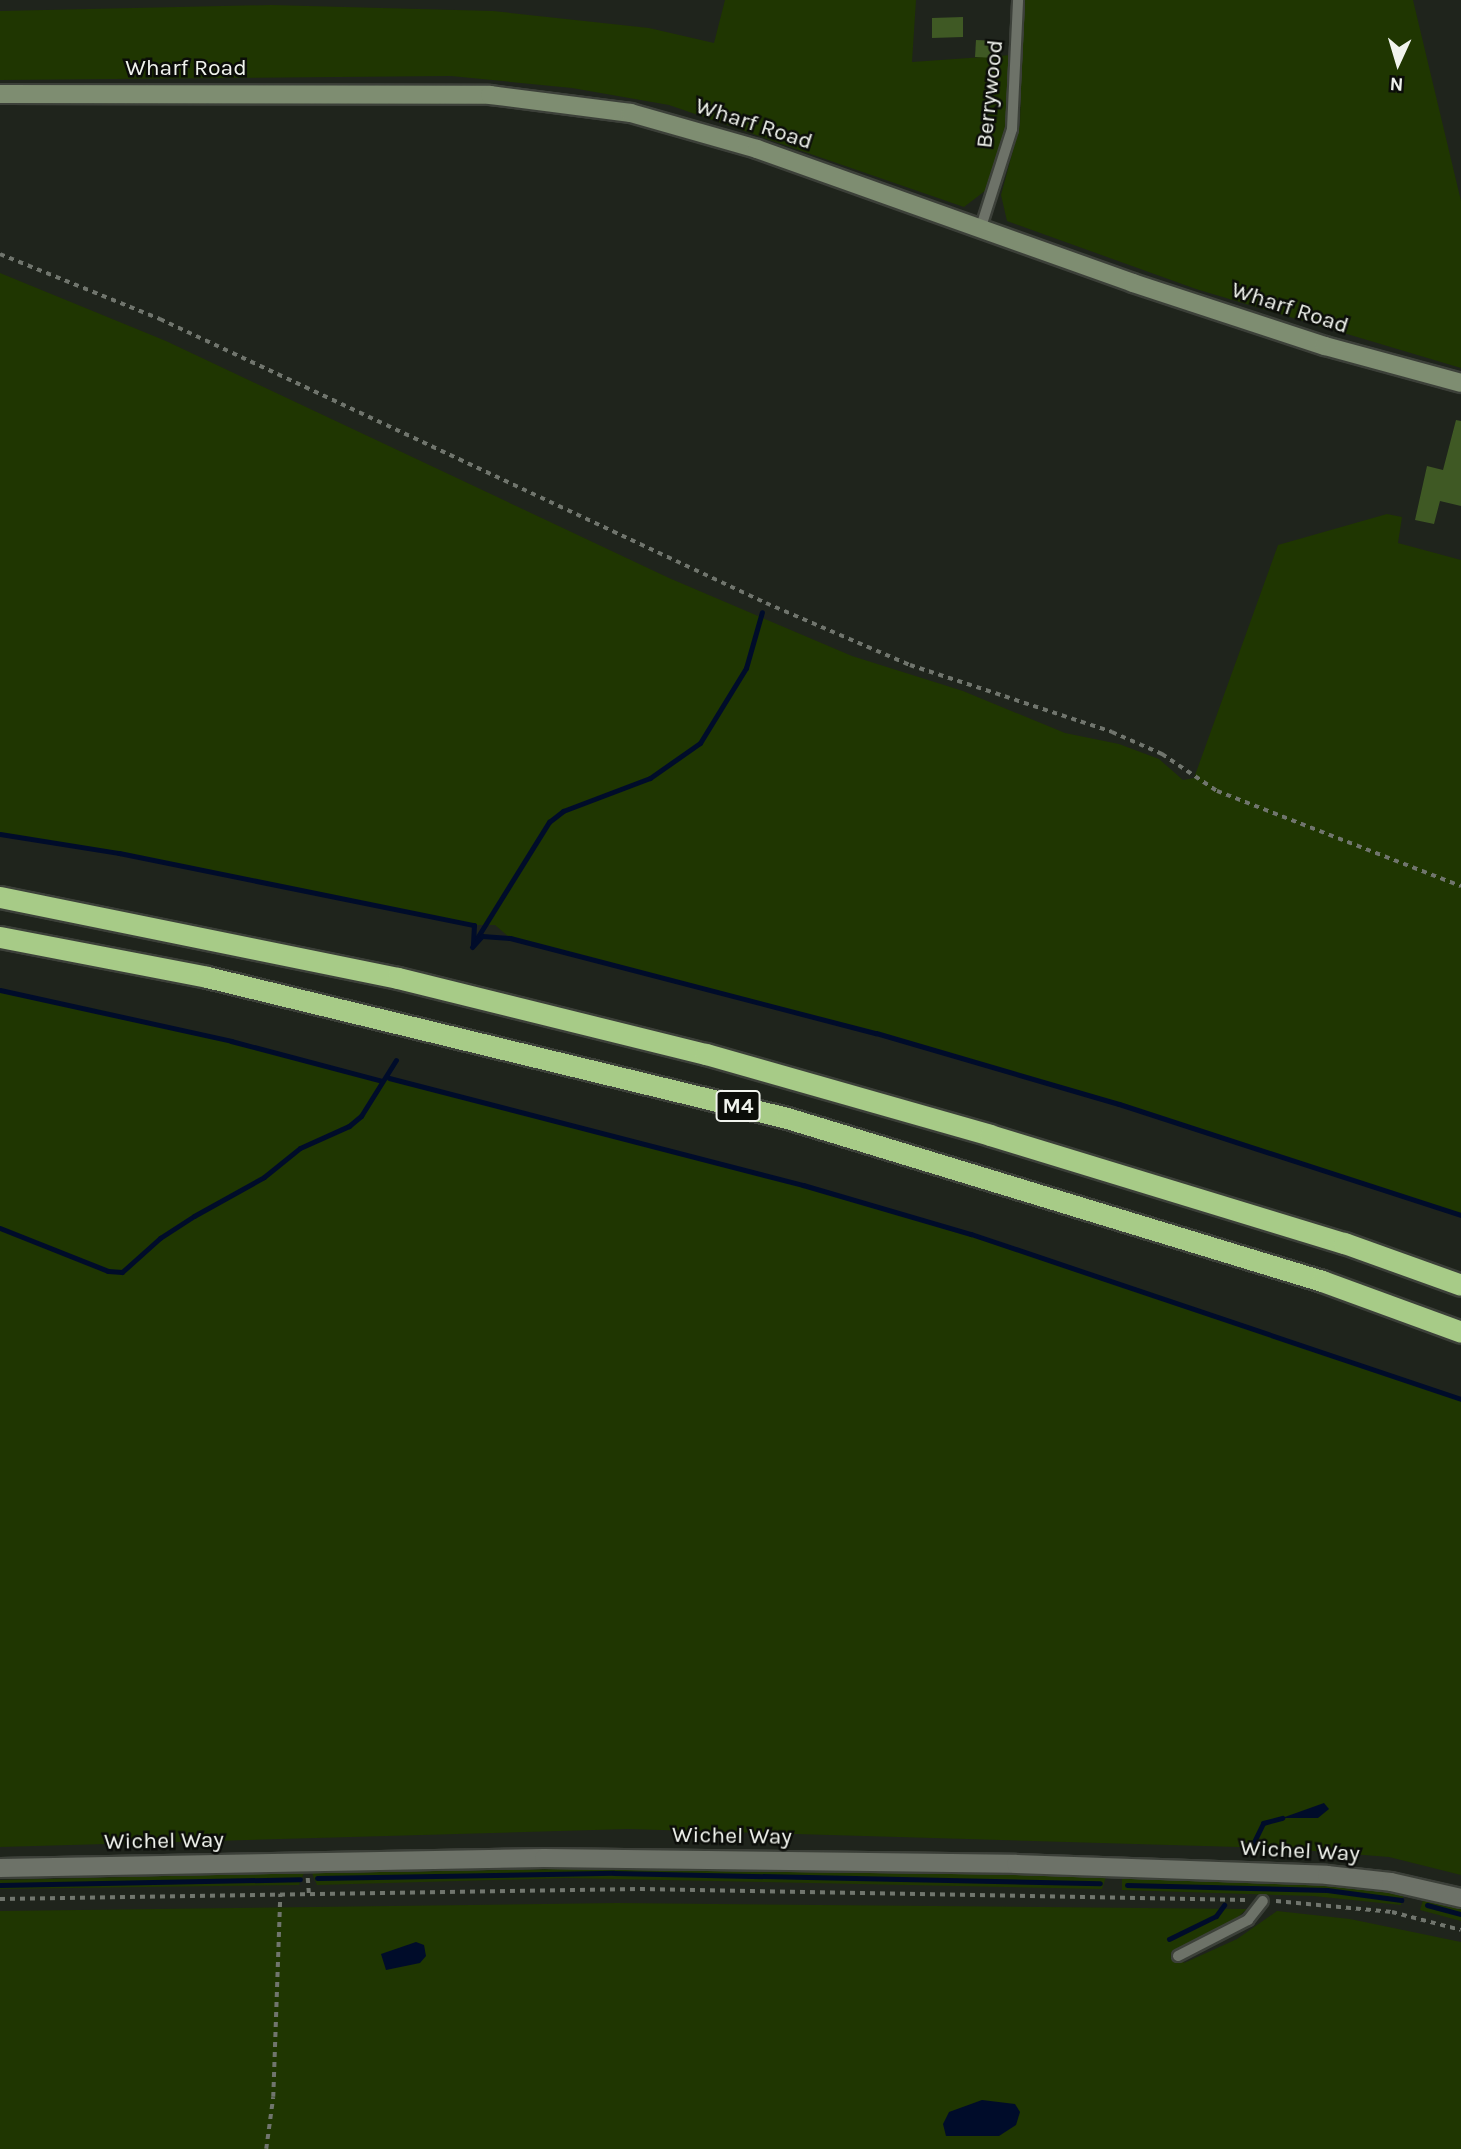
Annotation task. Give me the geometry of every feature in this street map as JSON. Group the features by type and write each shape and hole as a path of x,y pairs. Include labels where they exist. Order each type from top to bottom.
{"highway":[{"name":"M4","path":"0,897 398,978 706,1054 1030,1147 1344,1243 1461,1285"},
{"name":"M4","path":"0,937 233,984 786,1118 1322,1281 1461,1332"}],"main road":[{"name":"Wharf Road","path":"0,94 407,93 490,95 589,105 699,130 980,230 1325,346 1461,383"}],"street":[{"name":"Wichel Way","path":"0,1868 544,1858 1016,1864 1327,1875 1391,1882 1461,1898"}],"lane":[{"name":"Berrywood","path":"980,230 1012,129 1018,0"},
{"path":"1178,1956 1248,1920 1263,1901"}],"path":[{"path":"0,254 160,319 778,608 910,665 1112,732 1162,754 1217,791 1461,886"},
{"path":"0,1899 640,1889 1263,1901 1370,1909 1461,1930"},
{"path":"266,2149 273,2097 279,1894"}],"green space":[{"path":"725,0 916,0 912,62 1012,55 1009,119 990,187 964,207 669,105 572,88 451,76 0,80 0,11 271,5 493,11 649,28 714,43"},
{"path":"1023,0 1413,0 1461,201 1461,368 1196,289 1007,221 1001,195 1020,124"},
{"path":"0,273 166,341 669,578 852,656 963,691 1065,733 1119,744 1159,759 1183,780 1194,778 1278,545 1387,514 1402,517 1398,543 1461,560 1461,1215 1119,1104 876,1033 510,938 495,925 474,925 119,853 0,834"},
{"path":"0,990 101,1010 381,1081 389,1078 457,1094 803,1185 1156,1294 1461,1399 1461,1875 1389,1857 1276,1848 628,1829 0,1847"},
{"path":"642,1868 1106,1877 1102,1889 566,1878 317,1885 312,1873"},
{"path":"304,1873 299,1885 0,1889 0,1880"},
{"path":"1122,1877 1311,1882 1404,1893 1401,1905 1313,1896 1122,1890"},
{"path":"1424,1897 1461,1907 1461,1921 1420,1910"},
{"path":"617,1903 1247,1909 1232,1922 1177,1950 1184,1963 1237,1939 1277,1911 1350,1919 1461,1942 1461,2149 0,2149 0,1911"}],"water":[{"path":"1324,1803 1329,1809 1318,1818 1282,1818"},
{"path":"416,1942 424,1945 426,1956 420,1963 386,1970 381,1954"},
{"path":"982,2100 1015,2104 1020,2112 1016,2125 999,2136 946,2136 943,2124 949,2112"}],"building":[{"path":"963,17 963,37 932,38 932,18"},
{"path":"976,40 997,41 996,58 975,57"},
{"path":"1456,420 1461,421 1461,506 1440,501 1434,524 1415,520 1427,466 1443,470"}],"waterway":[{"path":"477,938 549,822 563,811 650,778 700,743 746,668 762,612"},
{"path":"0,834 119,853 474,925 473,944"},
{"path":"472,947 482,936 510,938 876,1033 1119,1104 1461,1215"},
{"path":"0,990 231,1041 382,1081"},
{"path":"0,1228 108,1271 122,1272 160,1238 194,1216 264,1177 300,1148 349,1126 361,1116 396,1060"},
{"path":"389,1078 803,1185 971,1234 1461,1399"},
{"path":"1249,1852 1263,1823 1282,1818"},
{"path":"317,1878 614,1873 1100,1883"},
{"path":"0,1885 300,1879"},
{"path":"1127,1885 1327,1890 1401,1900"},
{"path":"1169,1939 1216,1916 1224,1905"},
{"path":"1427,1905 1461,1914"}]}
